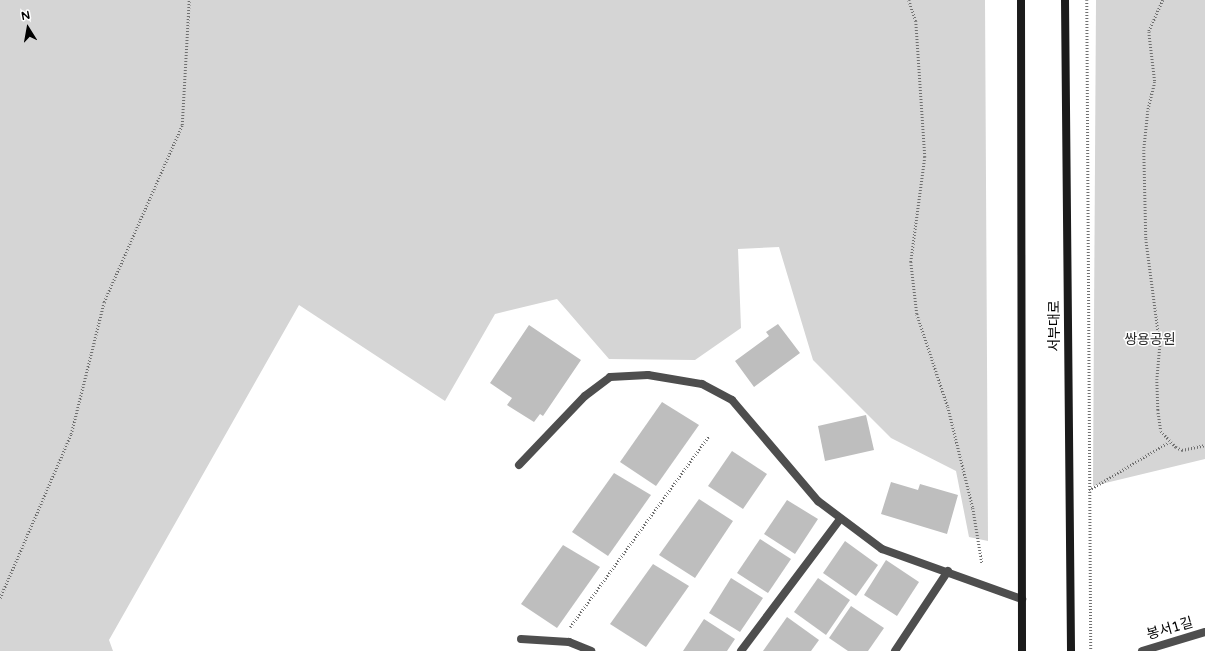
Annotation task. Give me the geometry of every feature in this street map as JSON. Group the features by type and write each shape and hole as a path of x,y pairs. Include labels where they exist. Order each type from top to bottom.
{"main road":[{"path":"1021,0 1022,651"},
{"name":"서부대로","path":"1066,0 1071,651"}],"street":[{"path":"519,465 585,396 610,377 648,375 702,384 732,400 818,501 882,549 948,571 1022,599"},
{"path":"741,651 840,519"},
{"path":"895,651 948,571"},
{"name":"봉서1길","path":"1142,651 1205,632"},
{"path":"522,639 569,642 591,651"}],"path":[{"path":"0,598 71,434 104,302 182,125 189,0"},
{"path":"908,0 916,21 925,157 911,262 917,314 948,407 973,508 982,563"},
{"path":"1087,0 1091,651"},
{"path":"1164,0 1149,32 1155,82 1148,111 1144,172 1146,239 1160,346 1157,379 1158,410 1161,430 1169,442 1182,450 1205,445"},
{"path":"570,627 709,436"},
{"path":"1089,490 1169,442"}],"green space":[{"path":"0,0 985,0 988,541 969,537 956,471 891,438 813,360 779,247 738,249 741,328 695,360 609,359 557,299 495,314 445,401 299,305 109,640 113,651 0,651"},
{"name":"쌍용공원","path":"1096,0 1205,0 1205,459 1093,486"}],"building":[{"path":"778,324 800,353 754,387 735,361 769,336 766,332"},
{"path":"529,325 581,360 543,416 540,414 534,422 507,405 512,398 490,383"},
{"path":"662,402 699,425 656,486 620,462"},
{"path":"866,415 874,450 825,461 818,426"},
{"path":"732,451 767,474 743,509 708,486"},
{"path":"614,473 651,495 608,556 572,532"},
{"path":"891,482 918,490 920,484 958,495 947,534 881,514"},
{"path":"699,499 733,521 695,578 659,555"},
{"path":"787,500 818,519 795,554 764,534"},
{"path":"760,539 791,559 768,593 737,573"},
{"path":"845,541 878,565 856,596 823,573"},
{"path":"563,545 600,567 557,628 521,604"},
{"path":"886,560 919,582 897,616 864,595"},
{"path":"653,564 689,586 646,647 610,624"},
{"path":"731,578 763,598 740,632 709,613"},
{"path":"818,578 850,600 826,635 794,612"},
{"path":"851,606 884,628 868,651 848,651 829,638"},
{"path":"787,617 819,640 811,651 763,651"},
{"path":"704,619 735,639 727,651 683,651"}]}
